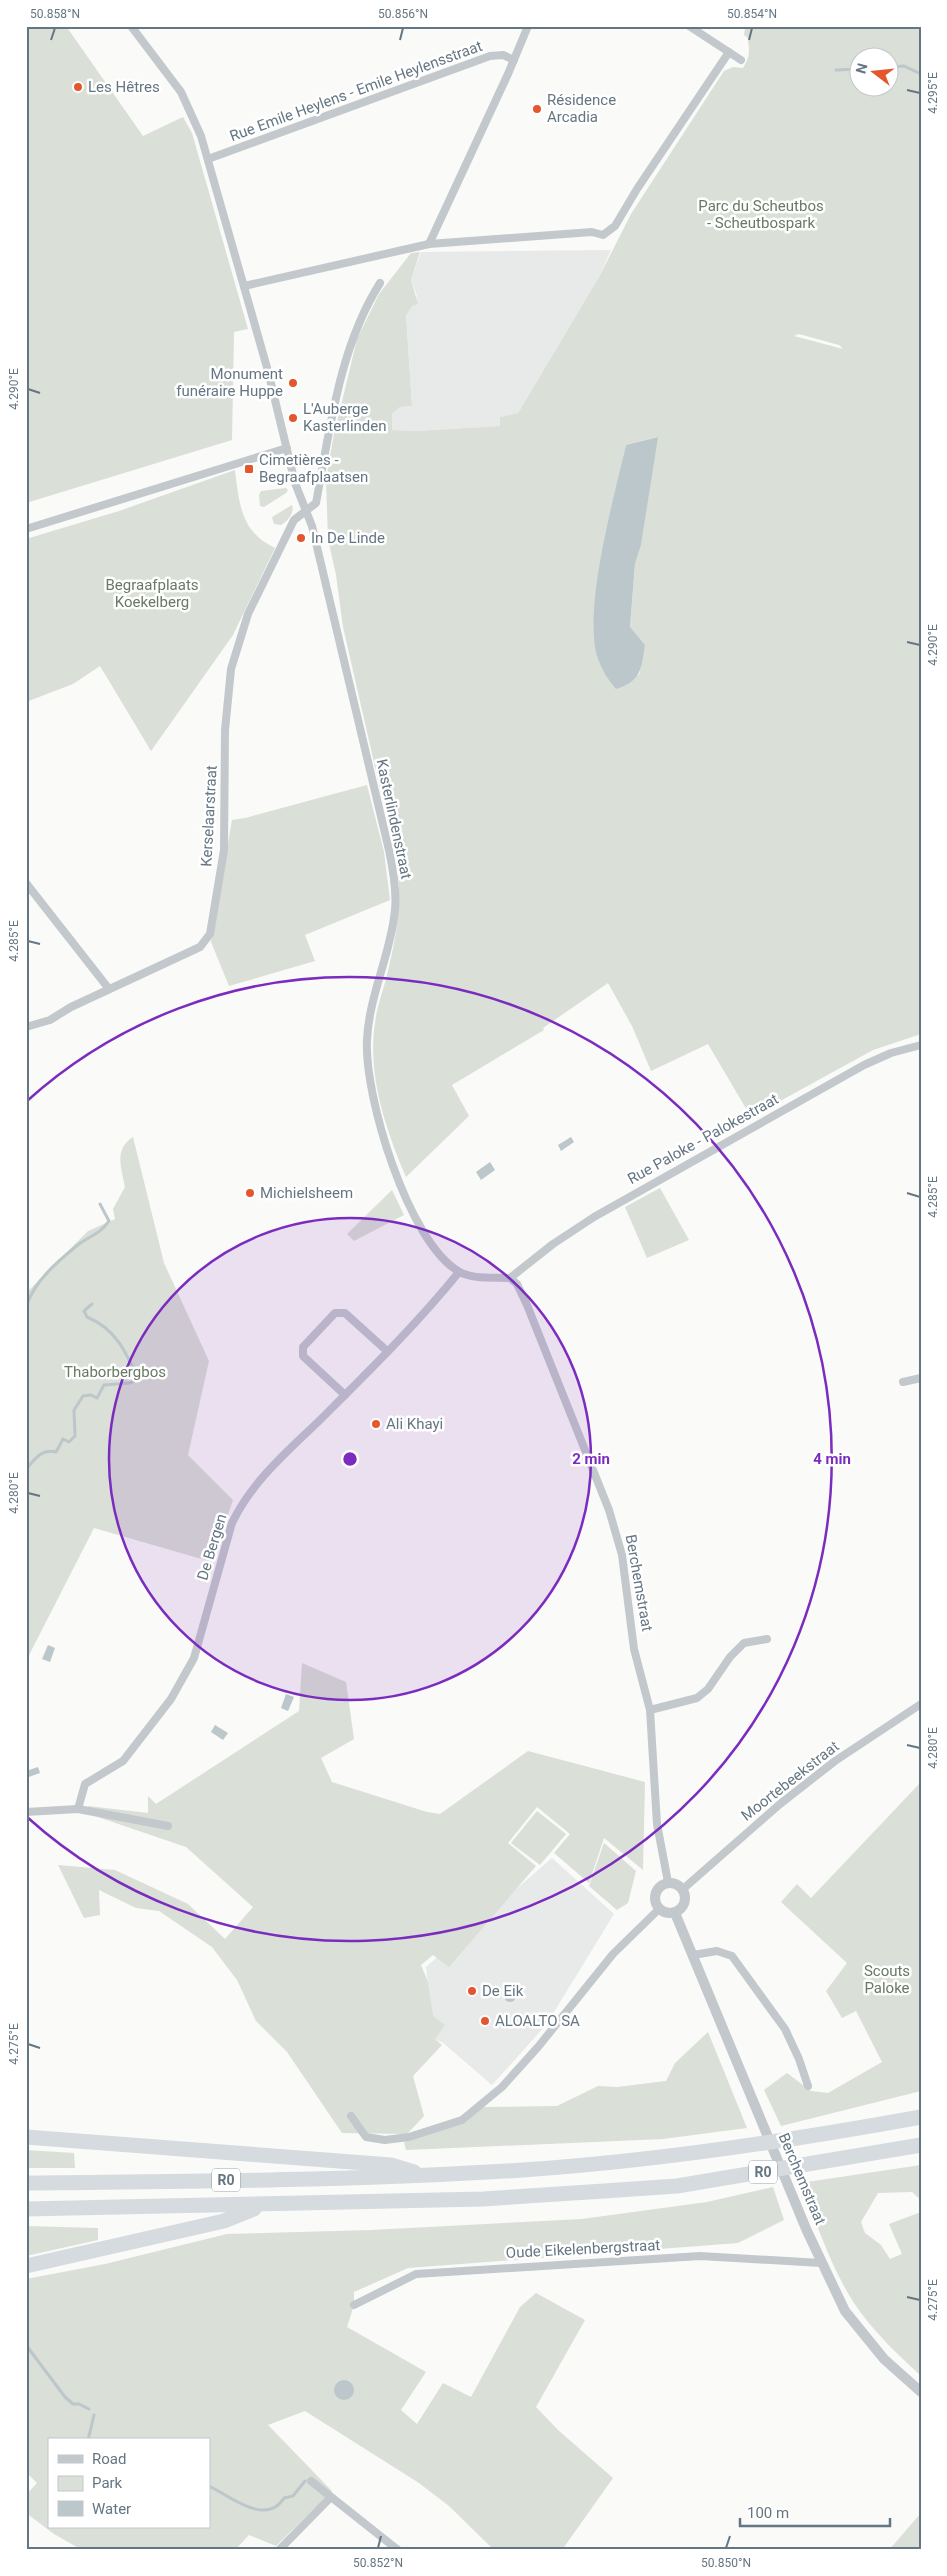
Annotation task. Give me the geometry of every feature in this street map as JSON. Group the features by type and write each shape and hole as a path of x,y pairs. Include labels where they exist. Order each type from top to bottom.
{"highway":[{"name":"R0","path":"26,2183 425,2176 660,2158 764,2144 921,2118"},
{"path":"26,2137 391,2165 425,2176"},
{"name":"R0","path":"26,2209 483,2199 677,2186 921,2146"},
{"path":"26,2266 224,2220 265,2205"}],"street":[{"name":"Kasterlindenstraat","path":"131,26 180,92 201,136 244,286 295,483 312,526 394,873 396,909 388,947 372,1003 367,1041 368,1074 372,1100 414,1218 436,1252 459,1272"},
{"path":"429,244 528,26"},
{"path":"689,26 741,60"},
{"path":"244,286 429,244 592,232 603,235 615,226 637,189 729,52"},
{"name":"Rue Emile Heylens - Emile Heylensstraat","path":"208,159 490,56 503,55 514,60"},
{"name":"Kerselaarstraat","path":"26,1027 50,1020 109,989 200,947 210,934 224,850 225,730 230,669 248,614 294,520 316,503 350,344 369,300 380,283"},
{"path":"26,529 287,448"},
{"path":"26,883 109,989"},
{"name":"Rue Paloke - Palokestraat","path":"510,1278 553,1244 630,1195 864,1065 891,1053 921,1045"},
{"path":"459,1272 472,1276 510,1278"},
{"name":"De Bergen","path":"78,1809 85,1784 124,1761 158,1719 194,1658 232,1523 241,1503 267,1472 345,1395 459,1272"},
{"name":"Berchemstraat","path":"510,1278 517,1284 527,1305 609,1510 622,1555 634,1649 650,1710 656,1824 668,1882"},
{"path":"345,1395 303,1356 303,1347 335,1314 345,1313 387,1351"},
{"path":"903,1382 921,1378"},
{"path":"650,1710 697,1698 708,1689 730,1657 744,1643 767,1639"},
{"name":"Moortebeekstraat","path":"683,1889 780,1804 835,1761 921,1704"},
{"path":"26,1812 78,1809 168,1826"},
{"path":"668,1882 675,1883 683,1889 686,1900 683,1907 675,1913 665,1912 660,1909 654,1897 659,1887 668,1882"},
{"path":"351,2116 366,2137 385,2140 409,2137 462,2120 502,2086 538,2048 613,1954 660,1909"},
{"name":"Berchemstraat","path":"675,1913 821,2263 851,2318 884,2359 921,2392"},
{"path":"693,1955 717,1951 732,1956 784,2029 799,2059 808,2086"},
{"name":"Oude Eikelenbergstraat","path":"354,2305 416,2274 700,2256 821,2263"},
{"path":"311,2481 398,2550"},
{"path":"279,2550 331,2497"}],"shaded area":[{"path":"611,250 599,277 518,413 500,417 500,426 416,431 392,430 392,414 400,407 412,406 406,314 417,296 411,280 421,252"},
{"path":"552,1858 614,1914 546,2025 492,2085 442,2042 434,2039 426,1967"}],"green space":[{"path":"26,26 66,26 143,136 183,117 192,133 248,329 234,332 232,440 26,503"},
{"name":"Parc du Scheutbos - Scheutbospark","path":"742,26 921,26 921,1034 873,1050 751,1117 708,1044 651,1071 632,1026 608,983 543,1028 544,1030 452,1085 469,1116 406,1177 380,1102 376,1082 373,1043 376,1016 391,957 398,918 397,863 343,627 336,575 328,539 326,480 333,439 357,339 379,294 411,253 420,252 411,280 418,304 412,306 406,315 412,406 400,407 392,414 392,430 416,431 500,426 500,417 518,413 599,277 631,214 724,71 733,67 743,68 749,53 748,38 744,35 745,28","holes":["799,334 839,345 843,349 794,336","657,437 641,545 635,564 630,628 645,645 639,675 598,659 595,605 607,524 626,445"]},
{"name":"Begraafplaats Koekelberg","path":"235,470 240,505 248,525 255,534 275,548 233,635 151,751 100,666 73,684 26,702 26,539 119,511"},
{"path":"286,488 288,490 286,493 264,507 260,506 259,495 261,491"},
{"path":"292,505 292,513 286,521 281,525 274,524 272,517"},
{"path":"367,785 384,852 390,900 305,935 315,961 229,986 211,942 232,820"},
{"name":"Thaborbergbos","path":"133,1137 164,1263 209,1361 188,1455 233,1500 212,1562 94,1528 26,1661 26,1293 88,1231 115,1219 113,1209 125,1187 120,1159 121,1153 123,1147"},
{"path":"660,1188 689,1240 647,1258 625,1207"},
{"path":"392,1190 404,1215 354,1241 347,1234"},
{"path":"302,1663 346,1682 354,1739 321,1758 332,1782 427,1812 440,1814 528,1751 645,1782 643,1870 604,1838 589,1883 554,1853 570,1834 537,1807 508,1843 536,1866 449,1967 433,1955 421,1965 428,1982 433,2016 445,2025 435,2039 442,2045 413,2076 424,2116 407,2134 342,2133 287,2052 256,2021 237,1980 212,1947 159,1911 136,1908 99,1890 100,1915 84,1918 58,1865 115,1870 188,1904 225,1939 253,1907 186,1847 86,1813 88,1806 148,1813 148,1796 156,1804 299,1711"},
{"name":"Scouts Paloke","path":"921,1782 921,2091 781,2126 764,2090 787,2073 811,2091 828,2093 882,2062 856,2011 842,2018 826,1991 847,1963 781,1902 797,1884 811,1898"},
{"path":"537,1811 566,1834 540,1865 511,1843"},
{"path":"604,1843 636,1871 628,1903 617,1910 589,1886"},
{"path":"708,2032 747,2128 663,2139 406,2150 404,2142 451,2126 483,2107 557,2106 598,2086 617,2087 666,2081 675,2063"},
{"path":"26,2150 74,2153 75,2168 26,2168"},
{"path":"921,2165 921,2200 912,2192 878,2193 861,2222 865,2233 881,2245 890,2259 902,2254 889,2224 921,2212 919,2374 876,2332 845,2289 800,2183"},
{"path":"773,2187 784,2220 738,2243 408,2268 354,2292 354,2305 347,2327 426,2372 401,2410 417,2424 443,2383 471,2397 520,2307 536,2293 585,2320 536,2407 558,2430 613,2478 562,2550 494,2550 449,2506 419,2483 305,2411 268,2425 332,2491 276,2546 249,2535 235,2550 82,2550 54,2534 26,2513 26,2495 37,2483 26,2472 26,2279 105,2264 227,2234 371,2230 582,2219 707,2202"},
{"path":"26,2226 98,2228 98,2240 26,2256"},
{"path":"921,2513 921,2550 889,2550"}],"water":[{"path":"658,437 641,545 635,564 630,627 645,645 644,654 641,668 635,678 616,689 603,671 598,659 594,638 594,612 602,553 626,445"},
{"path":"571,1137 574,1142 561,1151 558,1145"},
{"path":"490,1162 495,1170 481,1180 476,1172"},
{"path":"48,1645 55,1648 50,1662 42,1659"},
{"path":"286,1694 294,1697 288,1711 281,1708"},
{"path":"215,1725 228,1733 223,1740 211,1732"},
{"path":"38,1767 40,1773 26,1778 26,1771"},
{"path":"508,1990 512,1990 516,1996 512,2002 508,2002 504,1998 504,1994"},
{"path":"344,2380 351,2383 354,2390 351,2397 344,2400 337,2397 334,2390 337,2383"}],"waterway":[{"path":"900,66 904,66 921,74"},
{"path":"836,70 850,69"},
{"path":"26,1307 35,1289 48,1272 63,1257 102,1229 109,1221 100,1204"},
{"path":"26,1469 43,1453 56,1452 63,1439 69,1442 75,1436 74,1410 83,1396 91,1395 97,1398 104,1385 130,1383 138,1379 119,1342 106,1328 87,1317 84,1311 92,1304"},
{"path":"26,2345 65,2397 73,2404 79,2404 89,2409"},
{"path":"88,2438 94,2415"},
{"path":"210,2487 248,2507 268,2510 276,2506 284,2498 293,2496 305,2481"}],"place":[{"name":"Les Hêtres","path":"78,87"},
{"name":"Résidence Arcadia","path":"537,109"},
{"name":"Monument funéraire Huppe","path":"293,383"},
{"name":"L'Auberge Kasterlinden","path":"293,418"},
{"name":"Cimetières - Begraafplaatsen","path":"249,469"},
{"name":"In De Linde","path":"301,538"},
{"name":"Michielsheem","path":"250,1193"},
{"name":"Ali Khayi","path":"376,1424"},
{"name":"De Eik","path":"472,1991"},
{"name":"ALOALTO SA","path":"485,2021"}]}
